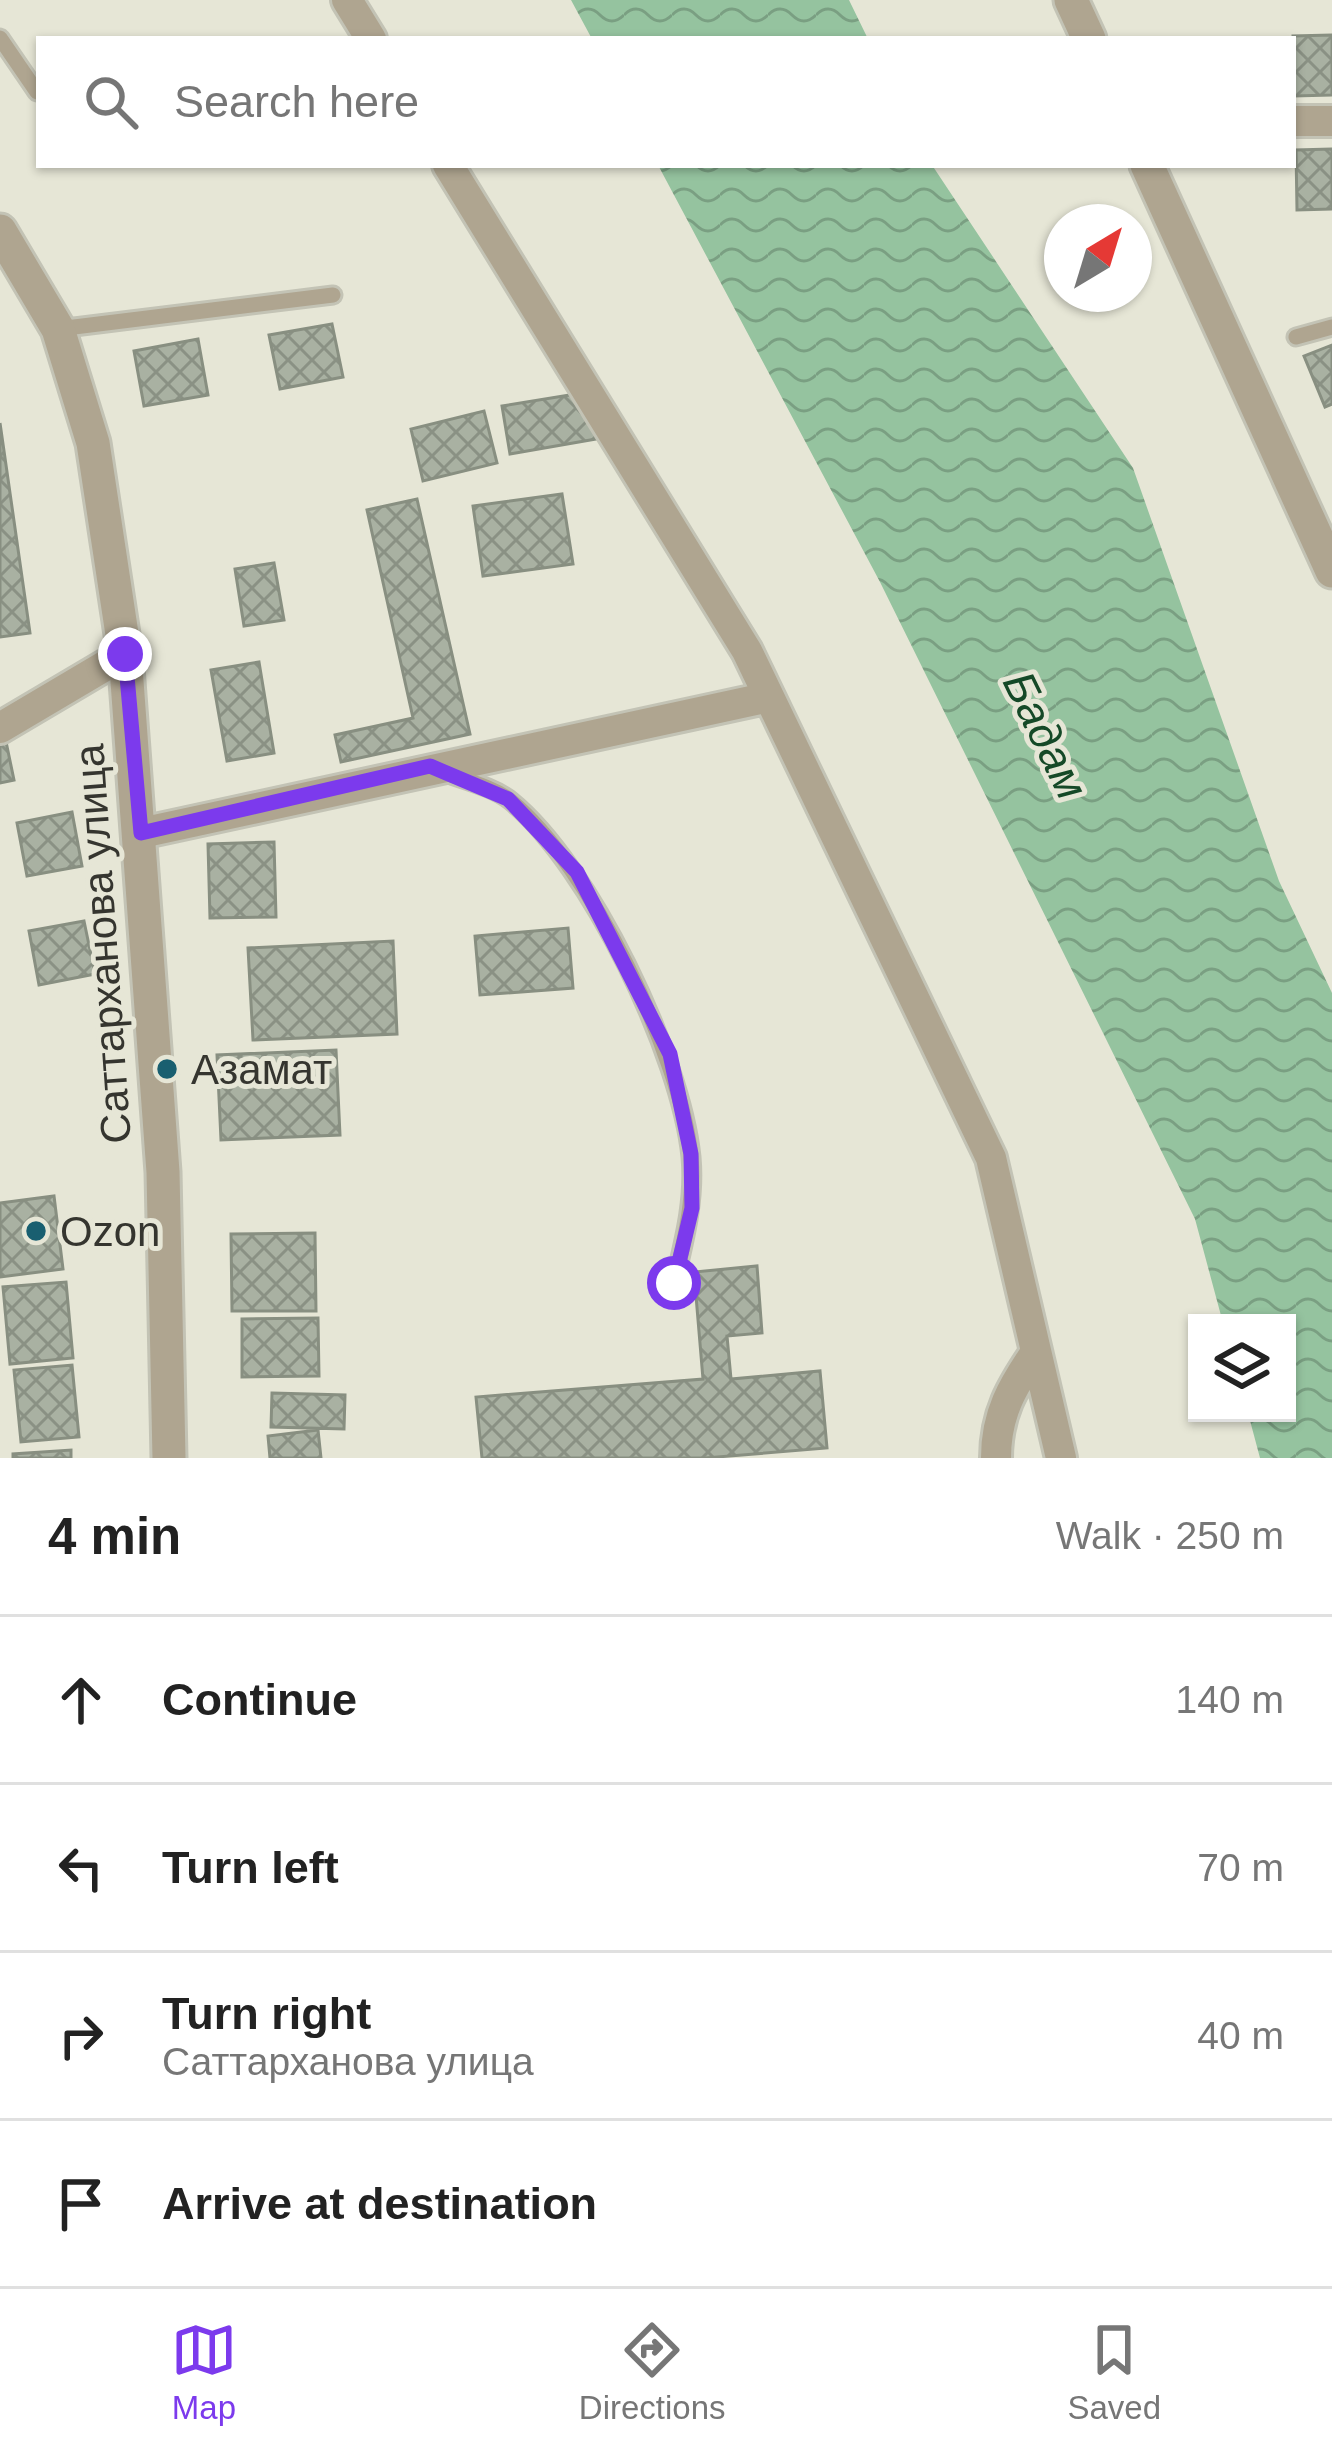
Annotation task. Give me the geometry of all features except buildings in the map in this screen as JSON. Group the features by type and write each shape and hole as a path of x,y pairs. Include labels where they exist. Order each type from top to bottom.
{"street":[{"path":"347,0 369,36"},
{"path":"1071,0 1088,36"},
{"path":"1296,121 1332,121"},
{"path":"450,168 747,651 765,698 992,1158 1061,1458"},
{"path":"1148,168 1332,571"},
{"name":"Саттарханова улица","path":"5,248 58,329 93,443 125,654 163,1172 169,1458"},
{"path":"0,728 125,654"},
{"path":"141,833 430,766 765,698"},
{"path":"996,1458 996,1430 1008,1394 1036,1352"}],"lane":[{"path":"0,38 36,91"},
{"path":"58,329 333,295"},
{"path":"1296,337 1332,327"},
{"path":"430,766 508,799 577,872 670,1054 691,1154 692,1208 674,1283"}],"water":[{"path":"571,0 849,0 867,36 590,36"},
{"name":"Бадам","path":"660,168 934,168 1133,468 1279,881 1332,993 1332,1458 1260,1458 1250,1422 1296,1422 1296,1314 1221,1314 1195,1219 880,582"}],"place":[{"name":"Азамат","path":"167,1069"},
{"name":"Ozon","path":"36,1231"}],"route":[{"path":"125,654 141,833 430,766 508,799 577,872 670,1054 691,1154 692,1208 674,1283"}]}
